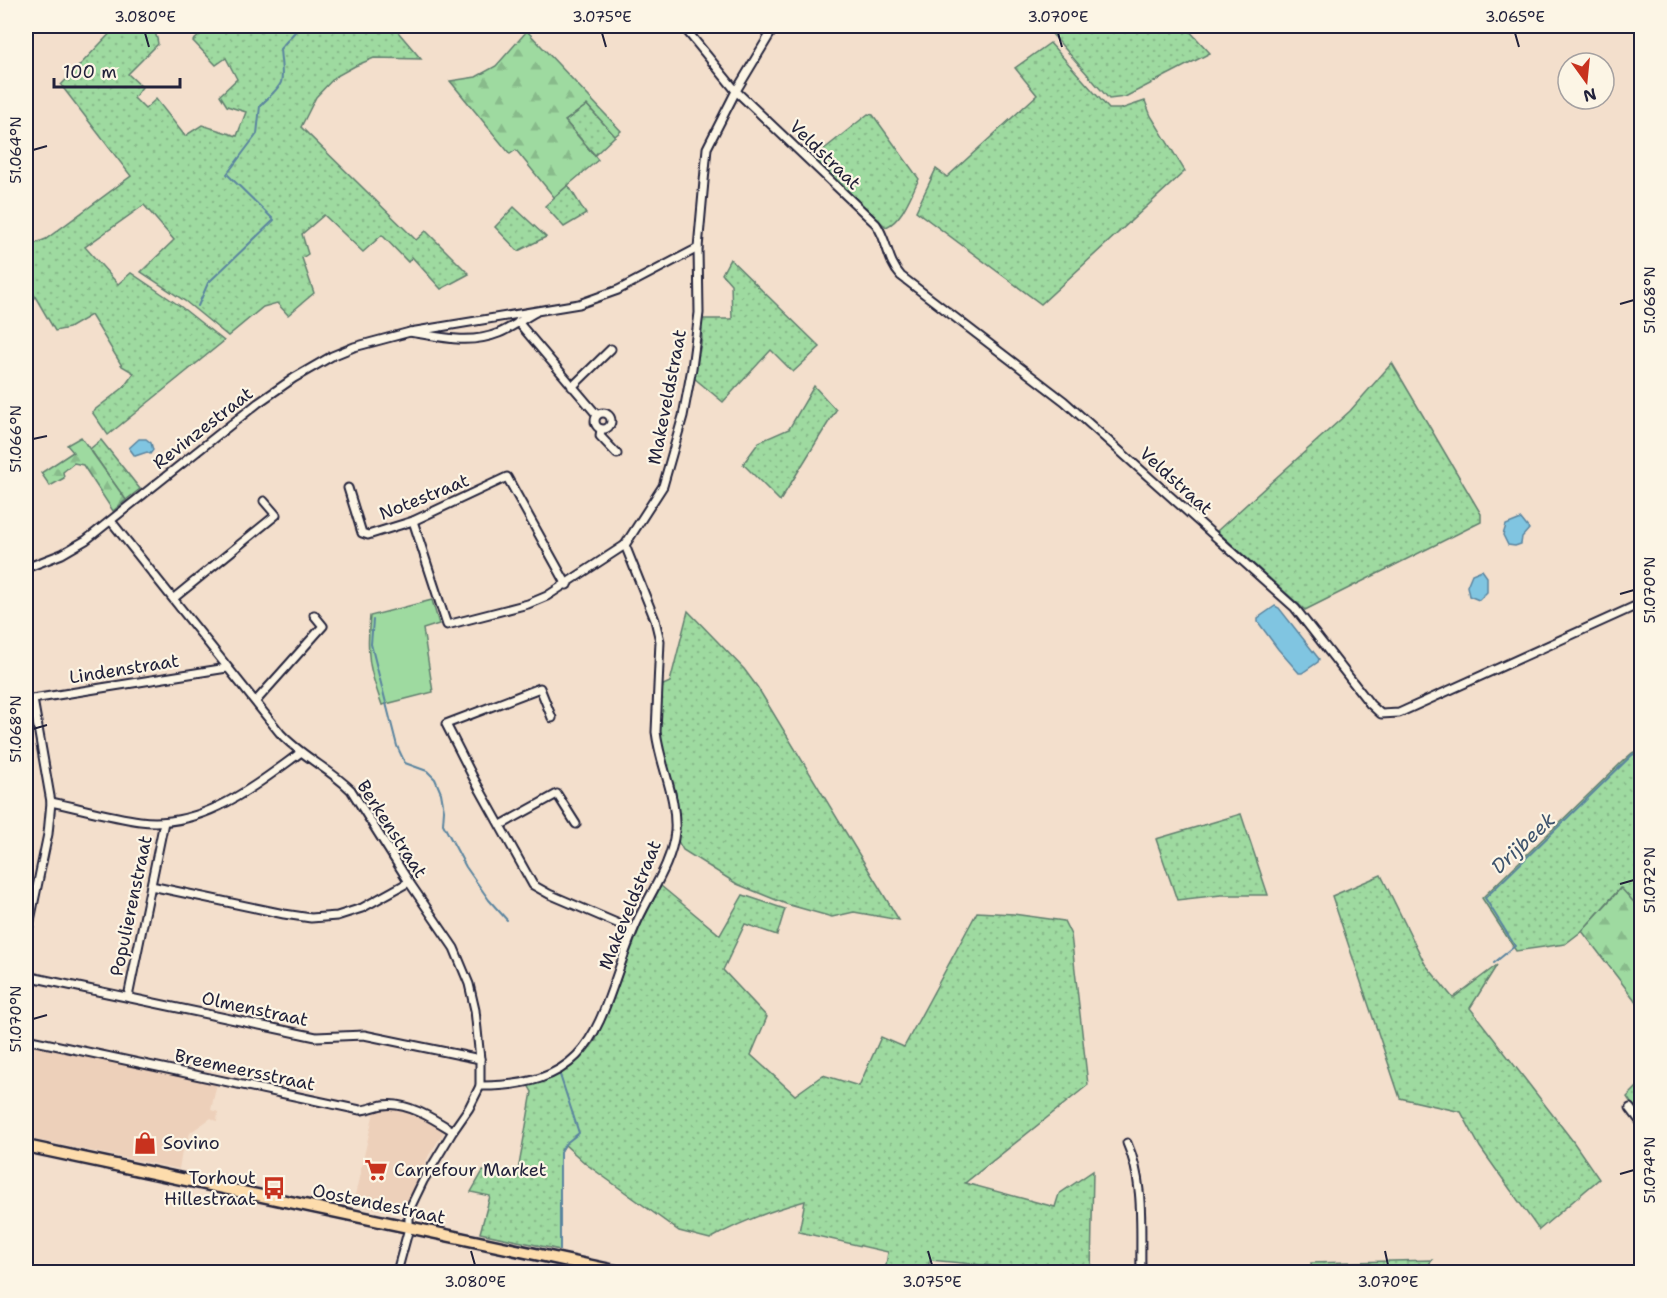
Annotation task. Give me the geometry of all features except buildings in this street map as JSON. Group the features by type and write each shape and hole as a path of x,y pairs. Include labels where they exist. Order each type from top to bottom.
{"main road":[{"name":"Oostendestraat","path":"26,1146 620,1272"}],"street":[{"path":"683,26 736,91"},
{"name":"Makeveldstraat","path":"480,1086 501,1086 548,1076 568,1065 592,1037 607,1005 633,930 673,850 675,828 672,790 658,747 656,732 660,641 655,620 625,545 663,486 683,416 699,313 698,248 707,148 736,91 776,26"},
{"name":"Veldstraat","path":"736,91 876,224 884,237 891,263 901,276 1064,400 1295,608 1370,704 1381,714 1399,713 1641,603"},
{"name":"Revinzestraat","path":"26,568 62,554 111,520 258,403 294,378 332,356 354,347 410,332 579,304 618,290 698,248"},
{"name":"Revinzestraat","path":"410,332 459,340 472,339 501,332 536,312"},
{"path":"518,321 597,415"},
{"path":"572,387 610,349"},
{"path":"597,415 605,413 612,422 608,428 601,429"},
{"path":"597,415 595,422 601,429 600,436 616,454"},
{"name":"Notestraat","path":"348,488 362,533 368,535 413,521 507,477 567,585"},
{"path":"174,598 276,515 264,501"},
{"name":"Berkenstraat","path":"111,520 280,733 300,753 340,779 351,790 454,948 469,984 475,1010 480,1086"},
{"path":"413,521 447,625 528,604 548,596 625,545"},
{"path":"256,701 323,626 314,615"},
{"name":"Lindenstraat","path":"29,699 227,668"},
{"path":"552,717 540,688 446,724 533,885 633,930"},
{"path":"26,940 48,834 51,802 29,699"},
{"path":"51,802 141,821 164,822 202,814 222,806 300,753"},
{"path":"501,825 557,794 576,824"},
{"name":"Populierenstraat","path":"128,998 164,822"},
{"path":"151,886 311,918 337,916 362,908 409,882"},
{"name":"Olmenstraat","path":"26,976 316,1036 364,1035 480,1059"},
{"name":"Breemeersstraat","path":"26,1039 360,1110 383,1105 398,1107 427,1115 453,1131"},
{"path":"397,1272 409,1228 409,1210 423,1181 453,1131 470,1108 480,1086"},
{"path":"1630,1108 1641,1124"},
{"path":"1127,1143 1139,1187 1141,1272"}],"shaded area":[{"path":"26,1041 217,1083 211,1110 218,1112 217,1121 211,1118 191,1132 183,1146 179,1169 26,1138"},
{"path":"383,1107 426,1117 441,1127 444,1132 429,1155 402,1214 353,1204 374,1112"}],"green space":[{"path":"117,26 151,26 155,32 158,44 128,74 142,87 134,98 145,109 156,99 185,136 202,125 237,136 246,112 227,106 220,95 237,79 226,58 216,65 193,41 210,26 244,26 249,30 253,26 393,26 421,59 374,58 335,77 316,97 301,127 416,240 426,231 469,274 441,289 412,257 408,262 382,235 363,252 324,215 302,234 308,254 302,258 314,293 288,315 277,303 263,307 228,336 185,301 141,272 174,240 144,205 85,247 118,284 131,273 180,306 224,341 108,435 92,412 123,388 134,373 122,366 91,315 69,328 55,331 26,281 26,247 46,239 131,176 61,85"},
{"path":"1045,26 1185,26 1210,53 1125,97 1109,99"},
{"path":"527,31 621,131 615,136 587,105 565,121 598,160 554,197 516,150 510,154 450,81 476,77 496,66"},
{"path":"1050,43 1109,109 1121,109 1145,101 1151,116 1185,171 1041,304 916,211 936,169 947,177 1037,95 1015,68"},
{"path":"587,105 615,136 595,155 565,121"},
{"path":"868,114 873,115 919,179 902,213 886,227 813,158"},
{"path":"568,185 586,214 564,227 545,206"},
{"path":"514,207 546,237 518,251 495,227"},
{"path":"730,259 820,347 793,372 771,350 723,402 694,378 702,339 701,319 732,319 731,284 722,274"},
{"path":"1392,363 1481,514 1481,522 1305,610 1217,531 1350,411"},
{"path":"814,386 836,410 780,501 743,464 759,442 789,429"},
{"path":"81,437 126,500 113,511 83,465 74,463 63,472 64,478 50,486 41,473 73,452 67,445"},
{"path":"101,440 140,489 126,500 90,449"},
{"path":"432,600 439,624 423,629 433,692 382,705 370,662 368,641 370,616"},
{"path":"688,611 744,669 758,688 899,920 854,912 832,917 786,904 737,884 683,850 678,841 676,793 661,744 660,720 661,686 670,682"},
{"path":"1641,748 1641,910 1620,888 1582,931 1565,944 1516,951 1482,898 1623,761"},
{"path":"1241,814 1268,895 1221,895 1177,900 1156,839"},
{"path":"1381,875 1425,964 1453,998 1497,965 1470,1008 1572,1140 1599,1179 1539,1230 1480,1147 1461,1112 1400,1098 1332,896"},
{"path":"661,886 720,935 743,895 785,909 777,935 745,924 723,970 767,1017 751,1055 795,1095 823,1075 859,1086 881,1037 904,1047 977,912 1064,921 1071,935 1088,1085 965,1183 1055,1207 1059,1194 1093,1171 1091,1272 1056,1272 930,1260 927,1272 885,1272 888,1252 799,1232 805,1201 756,1217 710,1239 679,1231 586,1164 565,1145 560,1153 560,1250 480,1233 490,1196 471,1192 483,1171 517,1177 532,1092 528,1085 566,1070 581,1058 596,1040 642,922"},
{"path":"1621,888 1641,910 1641,1008 1582,931"},
{"path":"1641,1083 1641,1118 1627,1097"},
{"path":"1432,1260 1424,1272 1312,1272 1311,1263"}],"water":[{"path":"139,439 146,439 151,443 153,450 150,454 147,452 135,456 129,448"},
{"path":"1521,519 1529,529 1522,537 1521,544 1508,545 1503,535 1506,525"},
{"path":"1482,570 1487,577 1487,592 1479,600 1469,596 1467,586 1472,574"},
{"path":"1275,606 1279,608 1319,659 1302,673 1299,673 1278,649 1258,622 1258,618"}],"waterway":[{"path":"198,306 208,283 274,220 227,174 257,134 260,106 281,82 280,49 300,26"},
{"path":"373,620 371,644 397,746 405,763 427,771 435,779 441,793 444,810 443,824 466,867 489,900 507,920"},
{"name":"Drijbeek","path":"1494,963 1515,946 1485,898 1632,755 1642,751"},
{"path":"560,1075 579,1133 565,1144 560,1153 560,1250"}],"place":[{"name":"Sovino","path":"145,1143"},
{"name":"Carrefour Market","path":"376,1170"},
{"name":"Torhout Hillestraat","path":"274,1188"}]}
